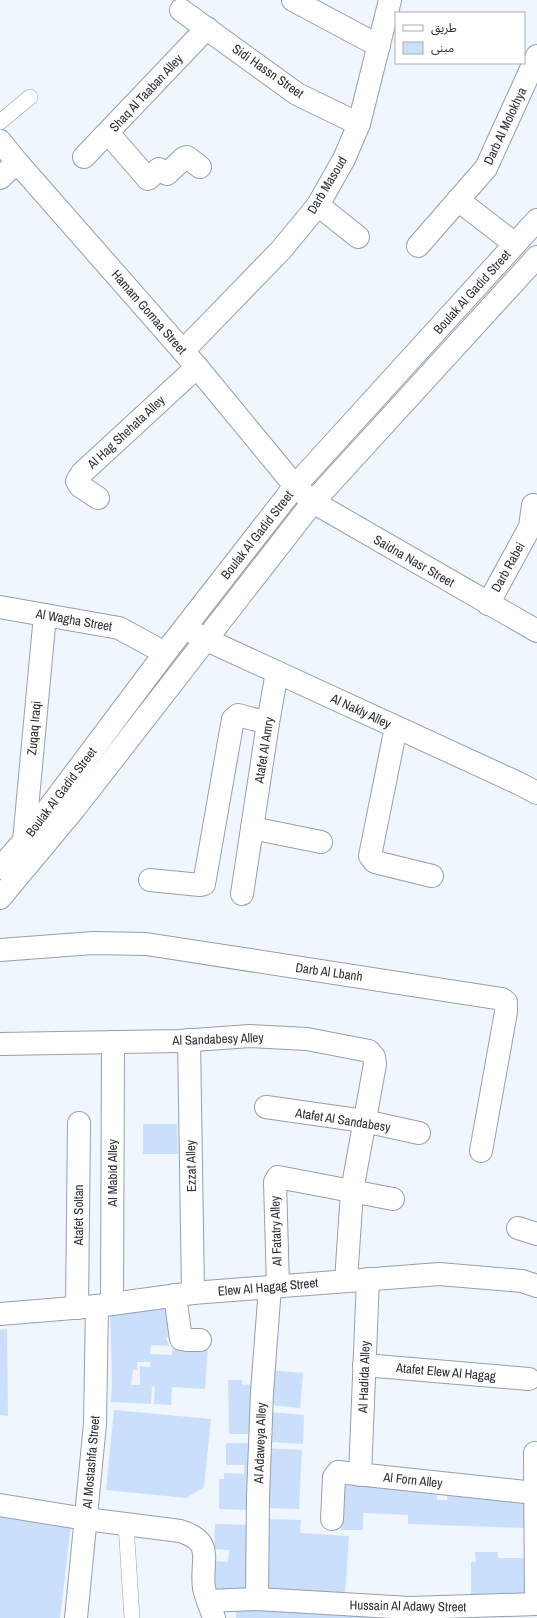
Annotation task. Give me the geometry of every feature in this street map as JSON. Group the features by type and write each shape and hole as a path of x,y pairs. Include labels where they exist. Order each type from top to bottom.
{"street":[{"path":"293,0 379,46"},
{"name":"Darb Masoud","path":"190,359 318,205 344,159 359,124 390,0"},
{"name":"Sidi Hassn Street","path":"181,10 296,94 359,124"},
{"name":"Shaq Al Taaban Alley","path":"84,157 207,28"},
{"name":"Darb Al Molokhya","path":"418,246 486,168 537,56"},
{"path":"108,133 148,179 159,170 167,174 187,157 200,167"},
{"name":"Hamam Gomaa Street","path":"0,141 190,359 295,486"},
{"path":"0,178 17,162"},
{"path":"458,200 515,244"},
{"path":"318,205 358,237"},
{"name":"Boulak Al Gadid Street","path":"0,868 24,841 165,653 295,486 537,220"},
{"name":"Boulak Al Gadid Street","path":"0,898 75,808 313,502 537,257"},
{"name":"Al Hag Shehata Alley","path":"98,498 80,486 77,481 82,473 190,359"},
{"name":"Saidna Nasr Street","path":"295,486 313,502 537,631"},
{"name":"Darb Rabei","path":"488,604 530,527 533,506"},
{"name":"Al Wagha Street","path":"0,607 119,628 165,653"},
{"name":"Zuqaq Iraqi","path":"24,841 44,615"},
{"name":"Al Nakly Alley","path":"185,628 207,640 537,793"},
{"name":"Atafet Al Amry","path":"242,894 277,672"},
{"path":"150,880 200,885 204,884 233,719 238,715 268,723"},
{"path":"396,727 370,856 375,862 432,876"},
{"path":"252,828 321,842"},
{"name":"Darb Al Lbanh","path":"0,950 93,943 146,944 502,999 506,1002 506,1012 481,1151"},
{"name":"Al Sandabesy Alley","path":"0,1044 189,1040 250,1036 307,1039 369,1051 374,1057 375,1064 352,1191 346,1280"},
{"name":"Ezzat Alley","path":"189,1040 184,1294 180,1339 200,1340"},
{"name":"Al Mabid Alley","path":"95,1306 112,1233 113,1042"},
{"name":"Atafet Al Sandabesy","path":"266,1107 364,1122 419,1134"},
{"name":"Atafet Soltan","path":"79,1123 78,1233 95,1306"},
{"name":"Al Fatatry Alley","path":"274,1286 275,1182 278,1177 352,1191"},
{"path":"352,1191 393,1199"},
{"path":"78,1233 112,1233"},
{"name":"Elew Al Hagag Street","path":"0,1314 95,1306 184,1294 346,1280 438,1274 522,1281 537,1286"},
{"name":"Al Hadida Alley","path":"360,1475 368,1279"},
{"name":"Al Adaweya Alley","path":"257,1599 258,1497 262,1392 274,1286"},
{"name":"Al Mostashfa Street","path":"76,1618 95,1424 95,1306"},
{"name":"Atafet Elew Al Hagag","path":"364,1365 529,1379"},
{"path":"535,1453 536,1604"},
{"name":"Al Forn Alley","path":"332,1519 336,1474 338,1472 535,1493"},
{"path":"0,1504 192,1535 201,1542 204,1551 204,1588 211,1610"},
{"name":"Hussain Al Adawy Street","path":"211,1610 257,1599 410,1613 536,1604"}],"lane":[{"path":"0,122 30,97"},
{"path":"126,1524 132,1618"}],"building":[{"path":"143,1124 177,1124 178,1154 143,1154"},
{"path":"172,1300 174,1338 166,1337 169,1346 151,1345 150,1354 172,1355 173,1344 208,1346 205,1389 172,1387 171,1405 154,1404 155,1387 152,1386 151,1404 111,1402 110,1308","holes":["137,1362 150,1362 150,1367 140,1366 140,1385 131,1385 133,1370 137,1370"]},
{"path":"7,1329 8,1416 0,1415 0,1330"},
{"path":"269,1370 303,1373 300,1408 272,1405 274,1386 268,1385"},
{"path":"228,1380 242,1380 242,1385 258,1384 258,1434 229,1434"},
{"path":"114,1410 211,1419 204,1487 186,1498 106,1490"},
{"path":"271,1412 304,1415 303,1444 269,1442"},
{"path":"226,1443 253,1443 252,1510 219,1509 219,1479 224,1479 224,1473 244,1474 244,1465 226,1465"},
{"path":"268,1448 302,1450 299,1509 266,1508"},
{"path":"342,1480 438,1486 437,1500 447,1500 447,1492 528,1494 527,1528 408,1524 408,1515 363,1513 363,1530 341,1530"},
{"path":"0,1517 71,1526 60,1618 0,1618"},
{"path":"264,1519 301,1520 300,1533 349,1536 345,1596 263,1591"},
{"path":"215,1524 252,1525 255,1592 213,1590 214,1561 228,1562 229,1550 214,1549"},
{"path":"475,1552 498,1552 498,1558 531,1558 531,1597 471,1597 471,1562 476,1562"},
{"path":"236,1603 379,1615 379,1618 236,1618"}]}
